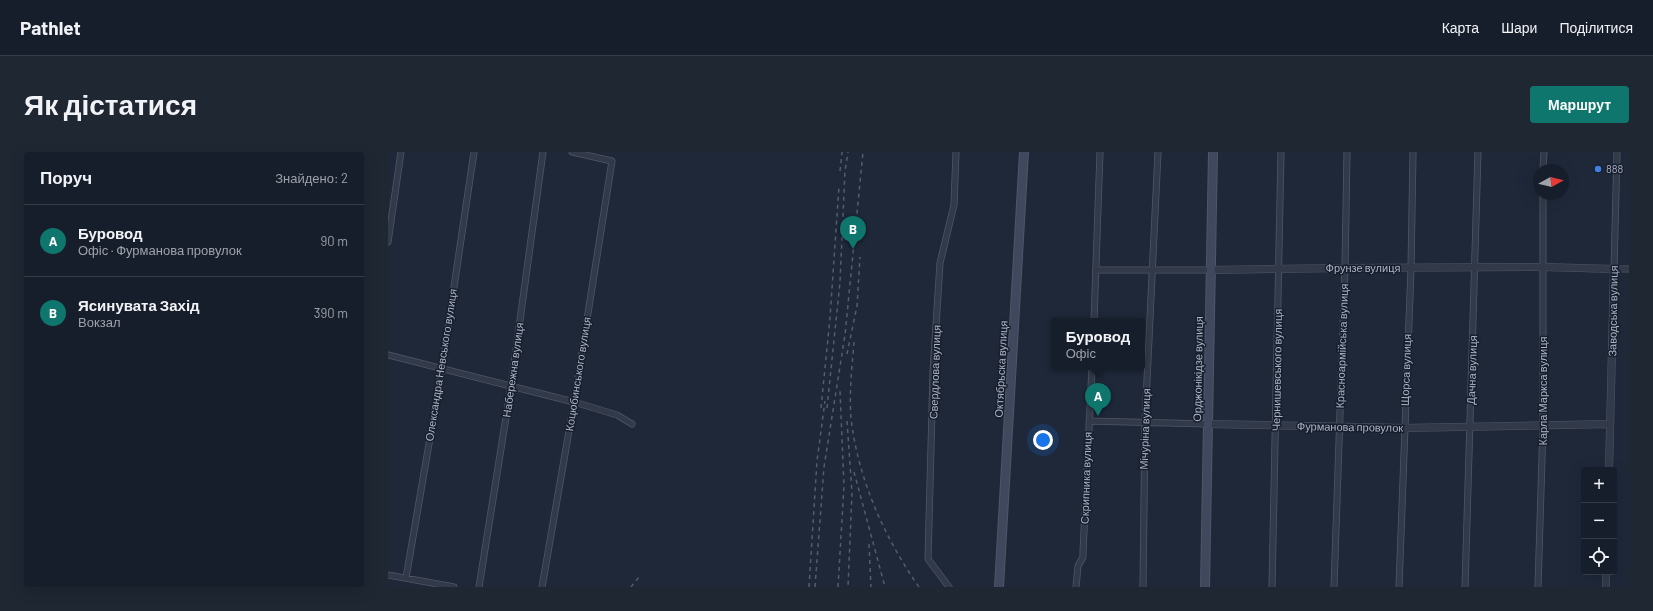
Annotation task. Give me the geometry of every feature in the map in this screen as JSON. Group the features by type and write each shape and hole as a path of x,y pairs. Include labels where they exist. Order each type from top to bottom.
{"main road":[{"name":"Октябрьска вулиця","path":"999,587 1024,152"},
{"name":"Орджонікідзе вулиця","path":"1205,587 1213,152"}],"street":[{"path":"388,242 401,152"},
{"name":"Олександра Невського вулиця","path":"406,578 442,368 474,152"},
{"name":"Набережна вулиця","path":"479,587 510,386 543,152"},
{"name":"Коцюбинського вулиця","path":"542,587 574,402 612,161 572,152"},
{"name":"Свердлова вулиця","path":"949,587 928,559 933,372 940,263 954,205 956,152"},
{"path":"1094,318 1100,152"},
{"name":"Мічуріна вулиця","path":"1143,587 1145,422 1158,152"},
{"name":"Чернишевського вулиця","path":"1272,587 1280,270 1281,152"},
{"name":"Красноармійська вулиця","path":"1334,587 1345,268 1347,152"},
{"name":"Щорса вулиця","path":"1398,587 1411,268 1413,152"},
{"name":"Дачна вулиця","path":"1465,587 1478,152"},
{"path":"1543,164 1544,152"},
{"name":"Заводська вулиця","path":"1609,467 1617,152"},
{"name":"Карла Маркса вулиця","path":"1538,587 1543,425 1543,200"},
{"name":"Фрунзе вулиця","path":"1097,270 1152,271 1543,267 1629,269"},
{"path":"388,355 574,402 617,415 632,424"},
{"name":"Скрипника вулиця","path":"1076,587 1077,569 1083,552 1092,370"},
{"name":"Фурманова провулок","path":"1089,421 1404,428 1610,424"},
{"path":"388,575 454,587"},
{"path":"1606,575 1606,587"}],"railway":[{"path":"840,171 842,152"},
{"path":"827,408 840,282 845,171 848,152"},
{"path":"815,587 824,467 845,335 863,152"},
{"path":"821,408 830,318 839,186"},
{"path":"847,354 857,306 860,257"},
{"path":"854,342 850,399 854,441 866,485 874,507 906,568 919,587"},
{"path":"838,587 844,486 840,391"},
{"path":"809,587 817,461 825,401"},
{"path":"847,421 852,493 848,587"},
{"path":"854,472 885,587"},
{"path":"869,544 871,587"},
{"path":"631,587 639,577"}],"place":[{"name":"888","path":"1598,169"},
{"name":"Ясинувата Захід","path":"853,249"},
{"name":"Буровод","path":"1098,416"}]}
